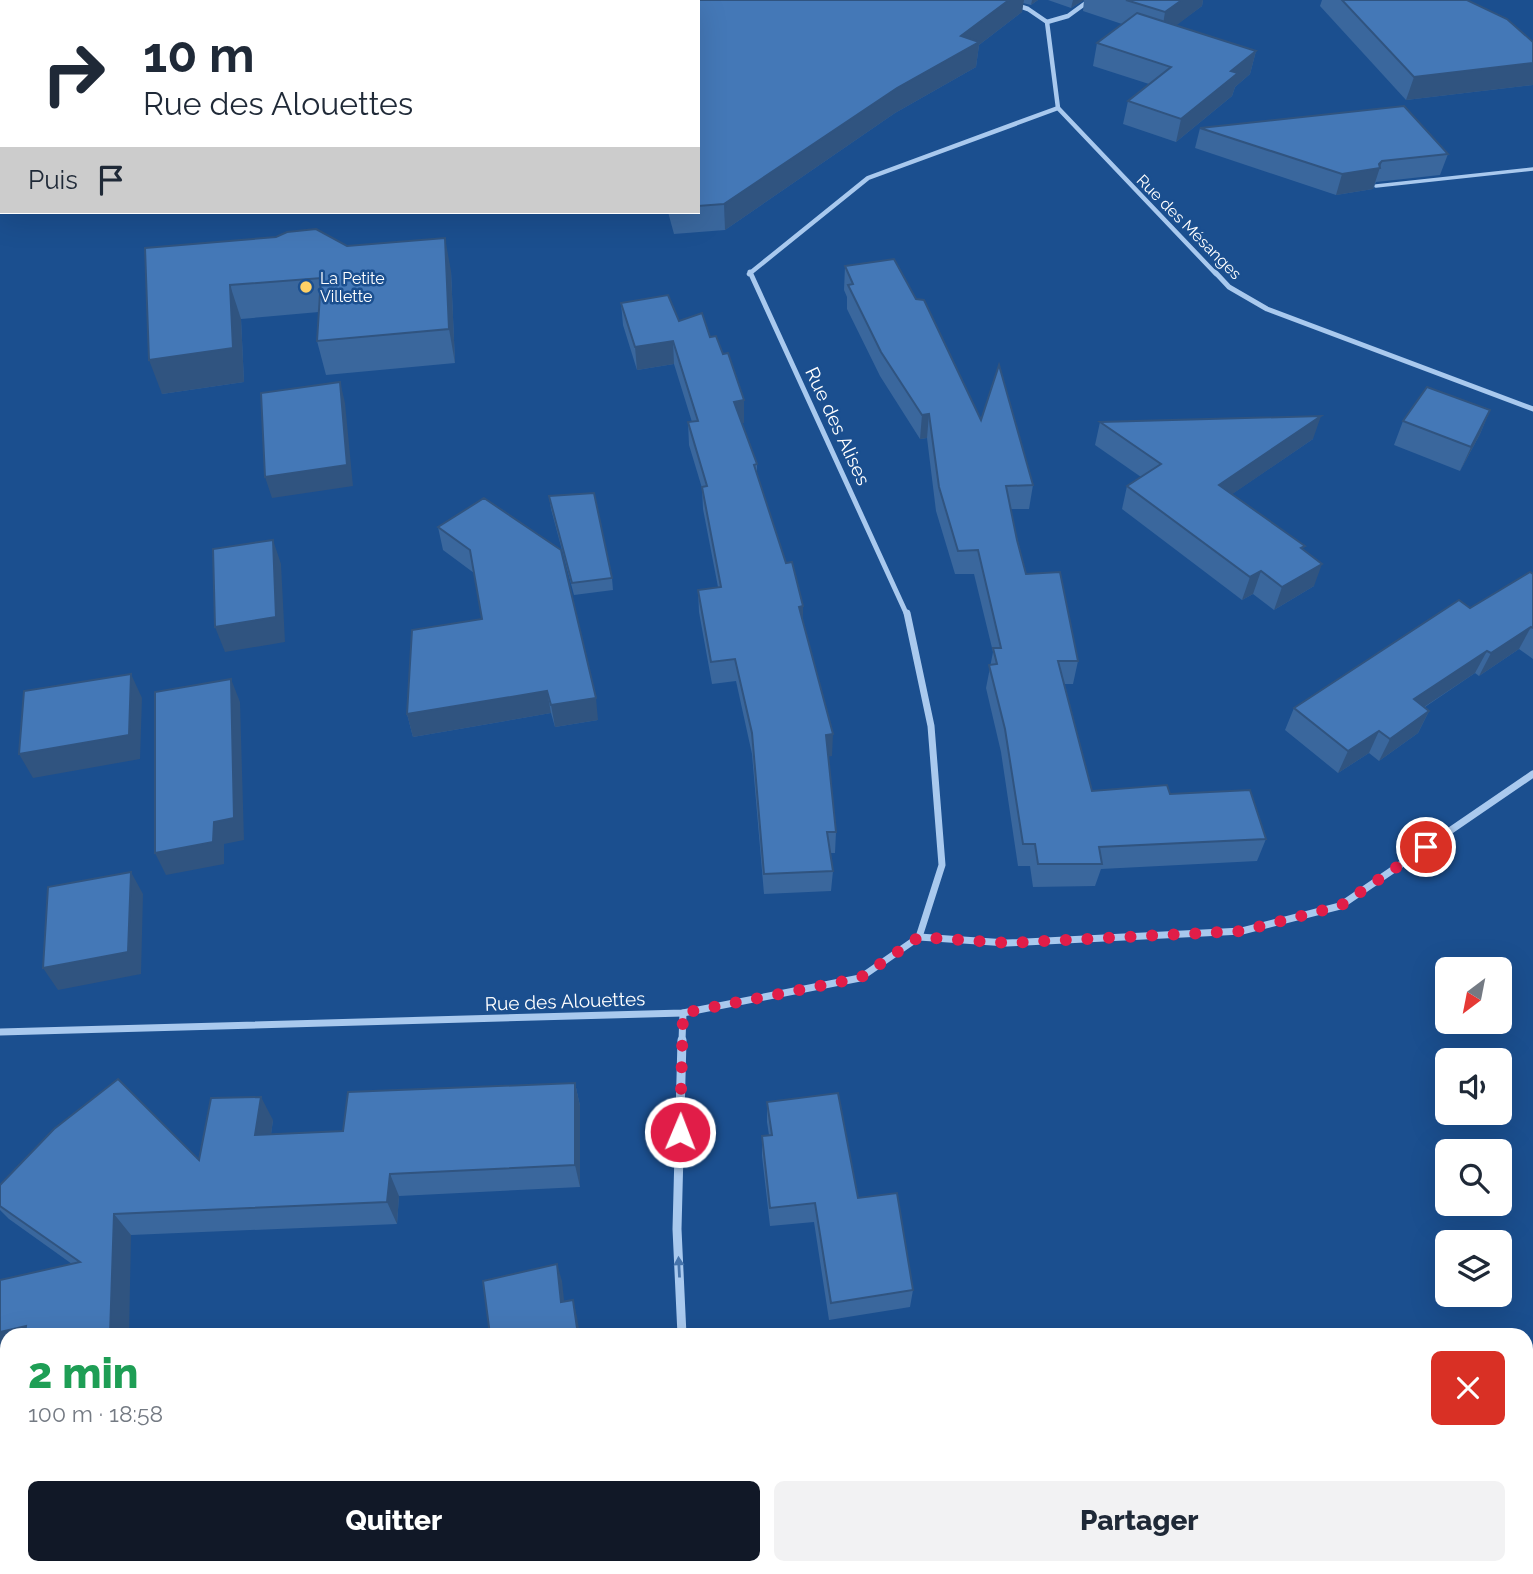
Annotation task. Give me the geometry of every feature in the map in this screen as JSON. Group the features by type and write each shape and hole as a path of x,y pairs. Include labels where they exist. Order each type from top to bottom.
{"street":[{"path":"1002,0 1028,9 1047,22 1058,108"},
{"path":"1047,22 1068,16 1090,0"},
{"name":"Rue des Mésanges","path":"1058,108 1229,286 1266,309 1533,410"},
{"name":"Rue des Alises","path":"919,937 942,865 931,726 906,610 749,273 869,178 1058,108"},
{"path":"919,937 1007,943 1242,931 1340,906 1533,774"},
{"name":"Rue des Alouettes","path":"0,1032 683,1013 860,978 919,937"},
{"path":"682,1328 677,1229 683,1013"}],"lane":[{"path":"1376,186 1533,169"}],"building":[{"path":"700,0 1009,0 961,36 979,42 897,88 724,204 700,206"},
{"path":"1126,0 1182,0 1165,12"},
{"path":"1342,0 1467,0 1507,19 1533,42 1533,63 1414,77"},
{"path":"1137,13 1256,51 1231,71 1238,73 1181,119 1128,101 1171,67 1097,43"},
{"path":"1404,106 1448,154 1382,161 1380,168 1342,174 1200,128"},
{"path":"316,229 347,246 445,238 449,329 317,341 321,278 230,285 233,348 149,360 145,248 276,237 287,232"},
{"path":"894,259 916,299 924,300 981,420 999,365 1033,485 1006,486 1017,540 1026,574 1060,572 1078,661 1058,661 1092,791 1167,785 1170,794 1250,790 1266,839 1099,847 1102,864 1038,864 1035,844 1023,844 1005,729 989,665 997,664 993,648 1001,648 978,550 958,551 939,487 929,414 922,415 881,352 848,285 853,284 845,266"},
{"path":"668,295 679,321 702,313 710,337 716,336 723,354 728,353 744,400 734,402 757,464 754,465 786,563 792,562 803,606 799,607 833,734 826,735 836,832 827,832 833,871 764,874 752,733 735,659 711,662 698,590 721,587 702,487 707,486 688,422 698,421 673,341 635,347 621,303"},
{"path":"340,382 347,465 265,477 261,393"},
{"path":"1427,387 1490,410 1471,447 1403,421"},
{"path":"1321,416 1219,485 1305,546 1301,548 1322,564 1282,587 1261,571 1250,577 1127,486 1161,464 1100,422"},
{"path":"594,493 612,578 572,583 549,496"},
{"path":"484,498 561,550 596,698 551,705 547,691 407,714 412,630 482,619 470,550 438,527"},
{"path":"273,540 276,617 215,627 213,549"},
{"path":"1530,572 1533,574 1533,628 1491,653 1487,651 1414,699 1429,711 1390,739 1379,731 1348,751 1294,708 1459,600 1470,608"},
{"path":"131,674 129,735 19,754 24,691"},
{"path":"231,679 234,818 214,822 213,842 155,853 155,692"},
{"path":"131,872 128,952 43,968 48,887"},
{"path":"118,1079 199,1160 211,1098 261,1097 255,1135 343,1131 348,1092 575,1083 575,1165 390,1174 387,1202 114,1214 110,1328 0,1328 0,1280 80,1262 0,1206 0,1185 54,1129"},
{"path":"838,1093 858,1198 897,1193 913,1290 831,1303 815,1203 770,1208 762,1136 772,1135 767,1102"},
{"path":"557,1264 561,1302 573,1300 577,1328 489,1328 483,1281"}],"place":[{"name":"La Petite Villette","path":"306,287"}],"route":[{"path":"680,1132 683,1013 860,978 919,937 1007,943 1242,931 1340,906 1426,847"}]}
